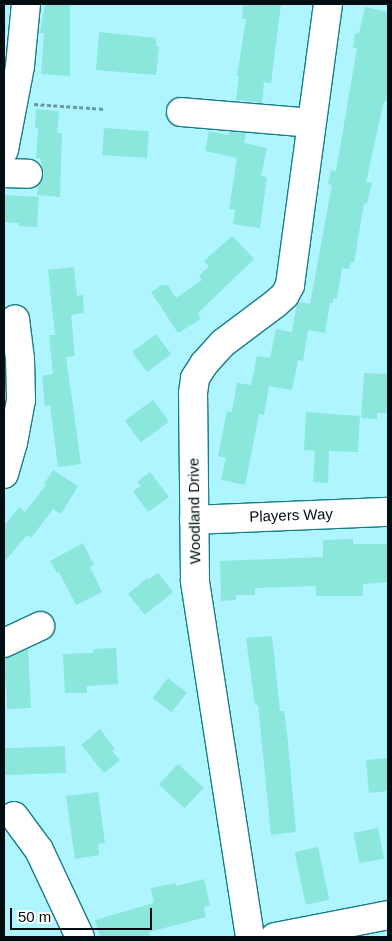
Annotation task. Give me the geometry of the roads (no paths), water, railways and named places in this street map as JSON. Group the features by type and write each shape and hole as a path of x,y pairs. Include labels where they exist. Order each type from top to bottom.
{"street":[{"path":"4,150 11,103 14,33 26,4"},
{"name":"Woodland Drive","path":"250,937 195,580 193,393 195,378 204,364 223,343 285,295 290,285 328,4"},
{"path":"181,112 311,123"},
{"path":"4,474 13,443 21,400 20,359 15,319"},
{"name":"Players Way","path":"194,520 388,512"},
{"path":"4,643 40,626"},
{"path":"14,816 39,850 80,937"},
{"path":"275,937 388,915"}]}
